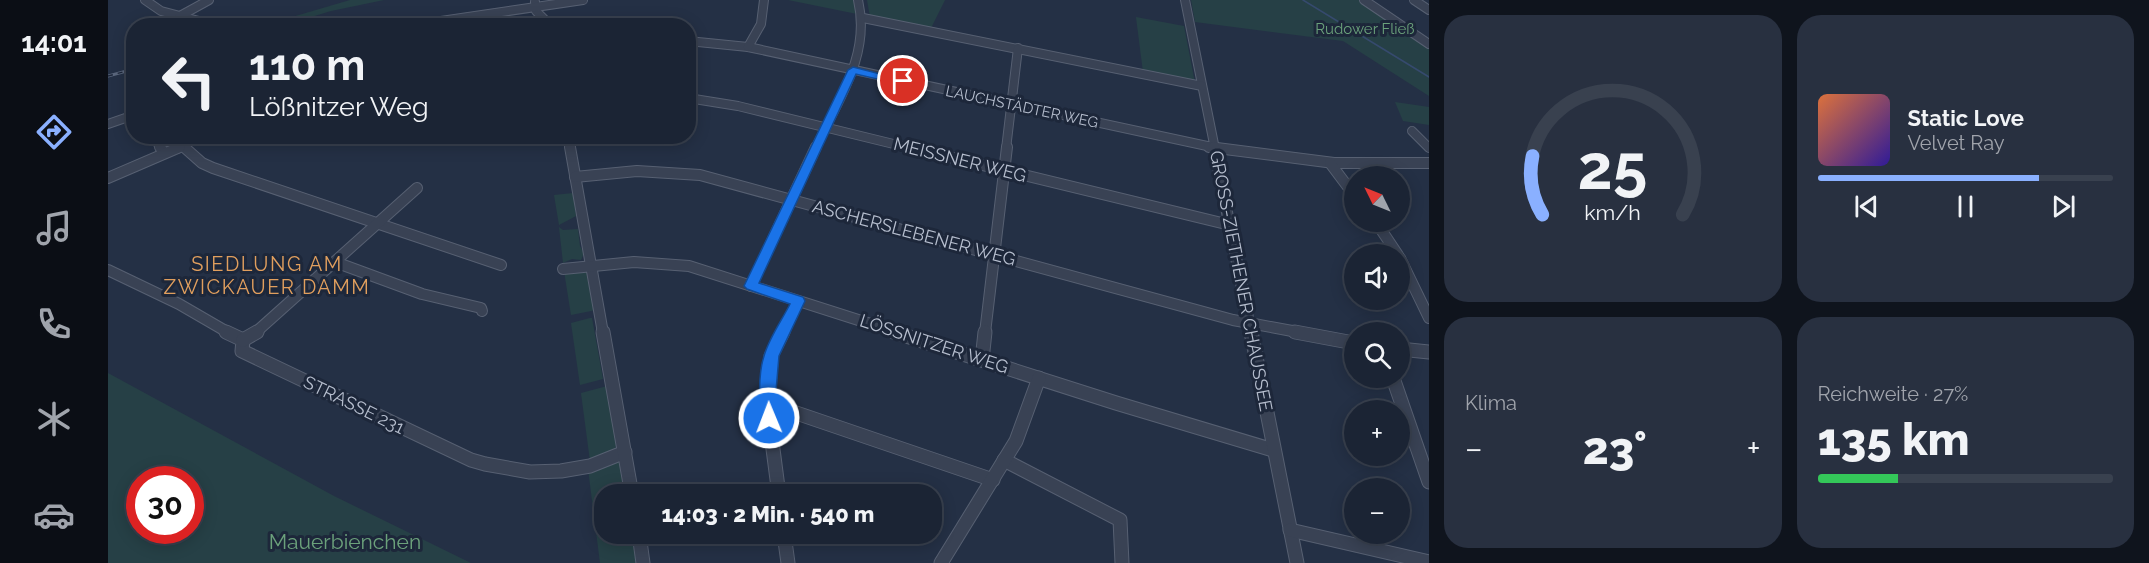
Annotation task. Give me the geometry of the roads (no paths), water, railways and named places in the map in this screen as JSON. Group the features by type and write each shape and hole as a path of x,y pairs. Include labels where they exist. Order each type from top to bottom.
{"street":[{"path":"145,0 159,10 188,18"},
{"path":"180,16 209,0"},
{"path":"464,18 535,4 583,0"},
{"path":"748,48 761,24 764,0"},
{"path":"751,286 853,70 862,44 863,18 858,0"},
{"name":"GROSS-ZIETHENER CHAUSSEE","path":"1185,0 1297,563"},
{"path":"1364,0 1429,44"},
{"path":"1415,1 1427,0"},
{"path":"1415,1 1429,10"},
{"path":"546,3 549,18"},
{"path":"535,4 538,14 542,18"},
{"path":"863,18 1202,86"},
{"name":"LAUCHSTÄDTER WEG","path":"696,42 748,48 1215,148 1330,163 1429,164"},
{"path":"982,360 1018,48"},
{"name":"MEISSNER WEG","path":"696,99 725,103 1230,225"},
{"path":"108,124 126,117"},
{"path":"1412,131 1429,148"},
{"path":"158,144 164,153"},
{"path":"569,144 630,484"},
{"path":"108,178 178,147 186,147 202,163 213,168 501,265"},
{"path":"1330,163 1344,182"},
{"name":"ASCHERSLEBENER WEG","path":"575,177 625,170 676,171 792,200 1250,324 1344,341"},
{"path":"243,340 253,335 417,188"},
{"path":"335,262 422,294 481,308 483,311"},
{"name":"LÖSSNITZER WEG","path":"563,269 634,262 678,264 1273,450"},
{"name":"STRASSE 231","path":"108,270 179,304 216,327 243,340 242,351 445,449 494,467 537,471 579,468 625,452"},
{"path":"1410,279 1429,318"},
{"path":"778,484 767,403 771,356 798,301"},
{"path":"1410,350 1429,352"},
{"path":"941,563 1016,441 1039,378"},
{"path":"1397,388 1423,449 1429,482"},
{"path":"767,403 993,480"},
{"path":"1004,460 1120,520 1122,563"},
{"path":"1290,530 1429,562"},
{"path":"640,544 643,563"},
{"path":"785,544 788,563"}],"waterway":[{"name":"Rudower Fließ","path":"1303,0 1429,77"}],"railway":[{"path":"108,76 126,71"}],"district":[{"name":"SIEDLUNG AM ZWICKAUER DAMM","path":"267,276"}],"park label":[{"name":"Mauerbienchen","path":"345,542"}]}
